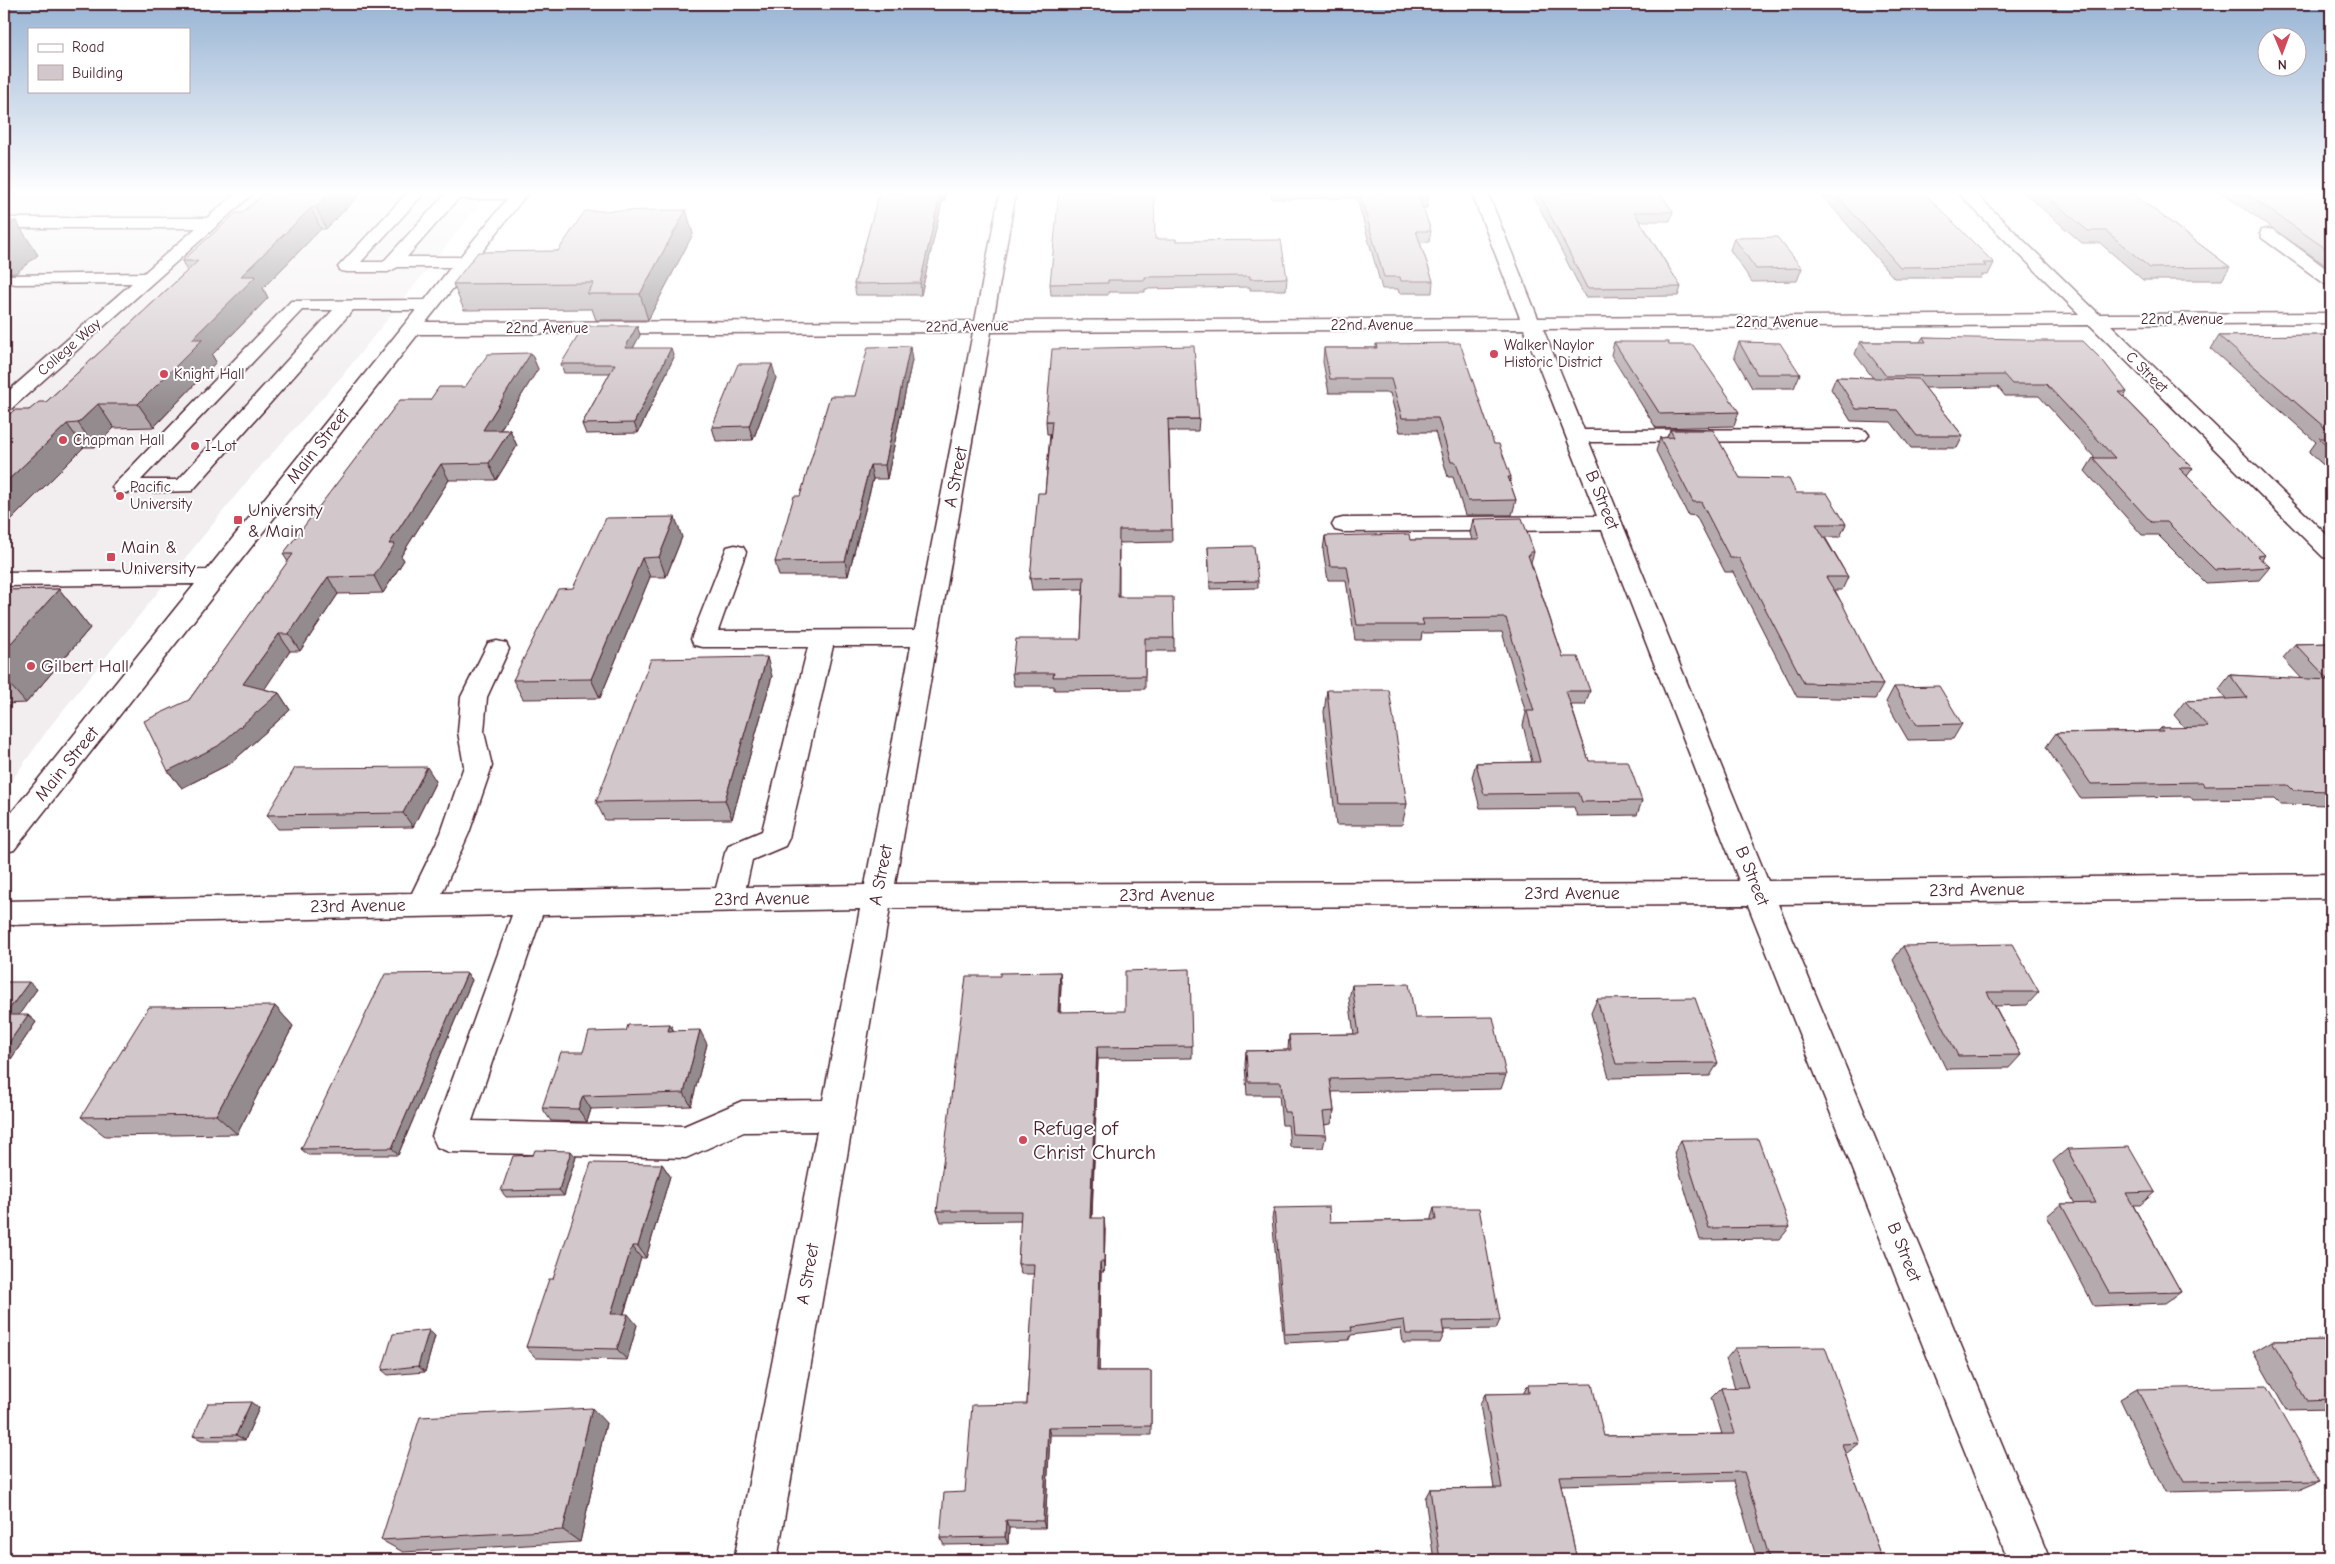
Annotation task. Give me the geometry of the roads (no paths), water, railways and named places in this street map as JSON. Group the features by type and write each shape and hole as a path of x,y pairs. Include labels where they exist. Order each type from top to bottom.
{"street":[{"name":"College Way","path":"4,405 164,264"},
{"path":"350,264 347,267 388,267 390,264"},
{"name":"Main Street","path":"4,842 196,603 214,577 462,264"},
{"name":"A Street","path":"755,1560 995,264"},
{"name":"B Street","path":"1508,264 1758,893 2029,1560"},
{"name":"C Street","path":"2038,264 2331,552"},
{"path":"2309,264 2331,280"},
{"path":"16,279 148,278"},
{"path":"348,305 184,486 123,487 297,305 348,305 430,305"},
{"name":"22nd Avenue","path":"412,328 1532,324 2331,318"},
{"path":"1577,436 1859,435"},
{"path":"1343,525 1611,523"},
{"path":"735,552 704,639 926,638"},
{"path":"4,579 214,577"},
{"path":"728,900 739,853 775,838 822,639"},
{"path":"421,905 456,833 478,766 471,732 474,697 497,649"},
{"name":"23rd Avenue","path":"4,913 877,897 1758,893 2331,886"},
{"path":"531,903 449,1136 686,1142 742,1117 837,1115"}],"place":[{"name":"Walker Naylor Historic District","path":"1494,354"},
{"name":"Knight Hall","path":"164,374"},
{"name":"Chapman Hall","path":"63,440"},
{"name":"I-Lot","path":"195,446"},
{"name":"Pacific University","path":"120,496"},
{"name":"University & Main","path":"238,520"},
{"name":"Main & University","path":"111,557"},
{"name":"Gilbert Hall","path":"31,666"},
{"name":"Refuge of Christ Church","path":"1023,1140"}]}
